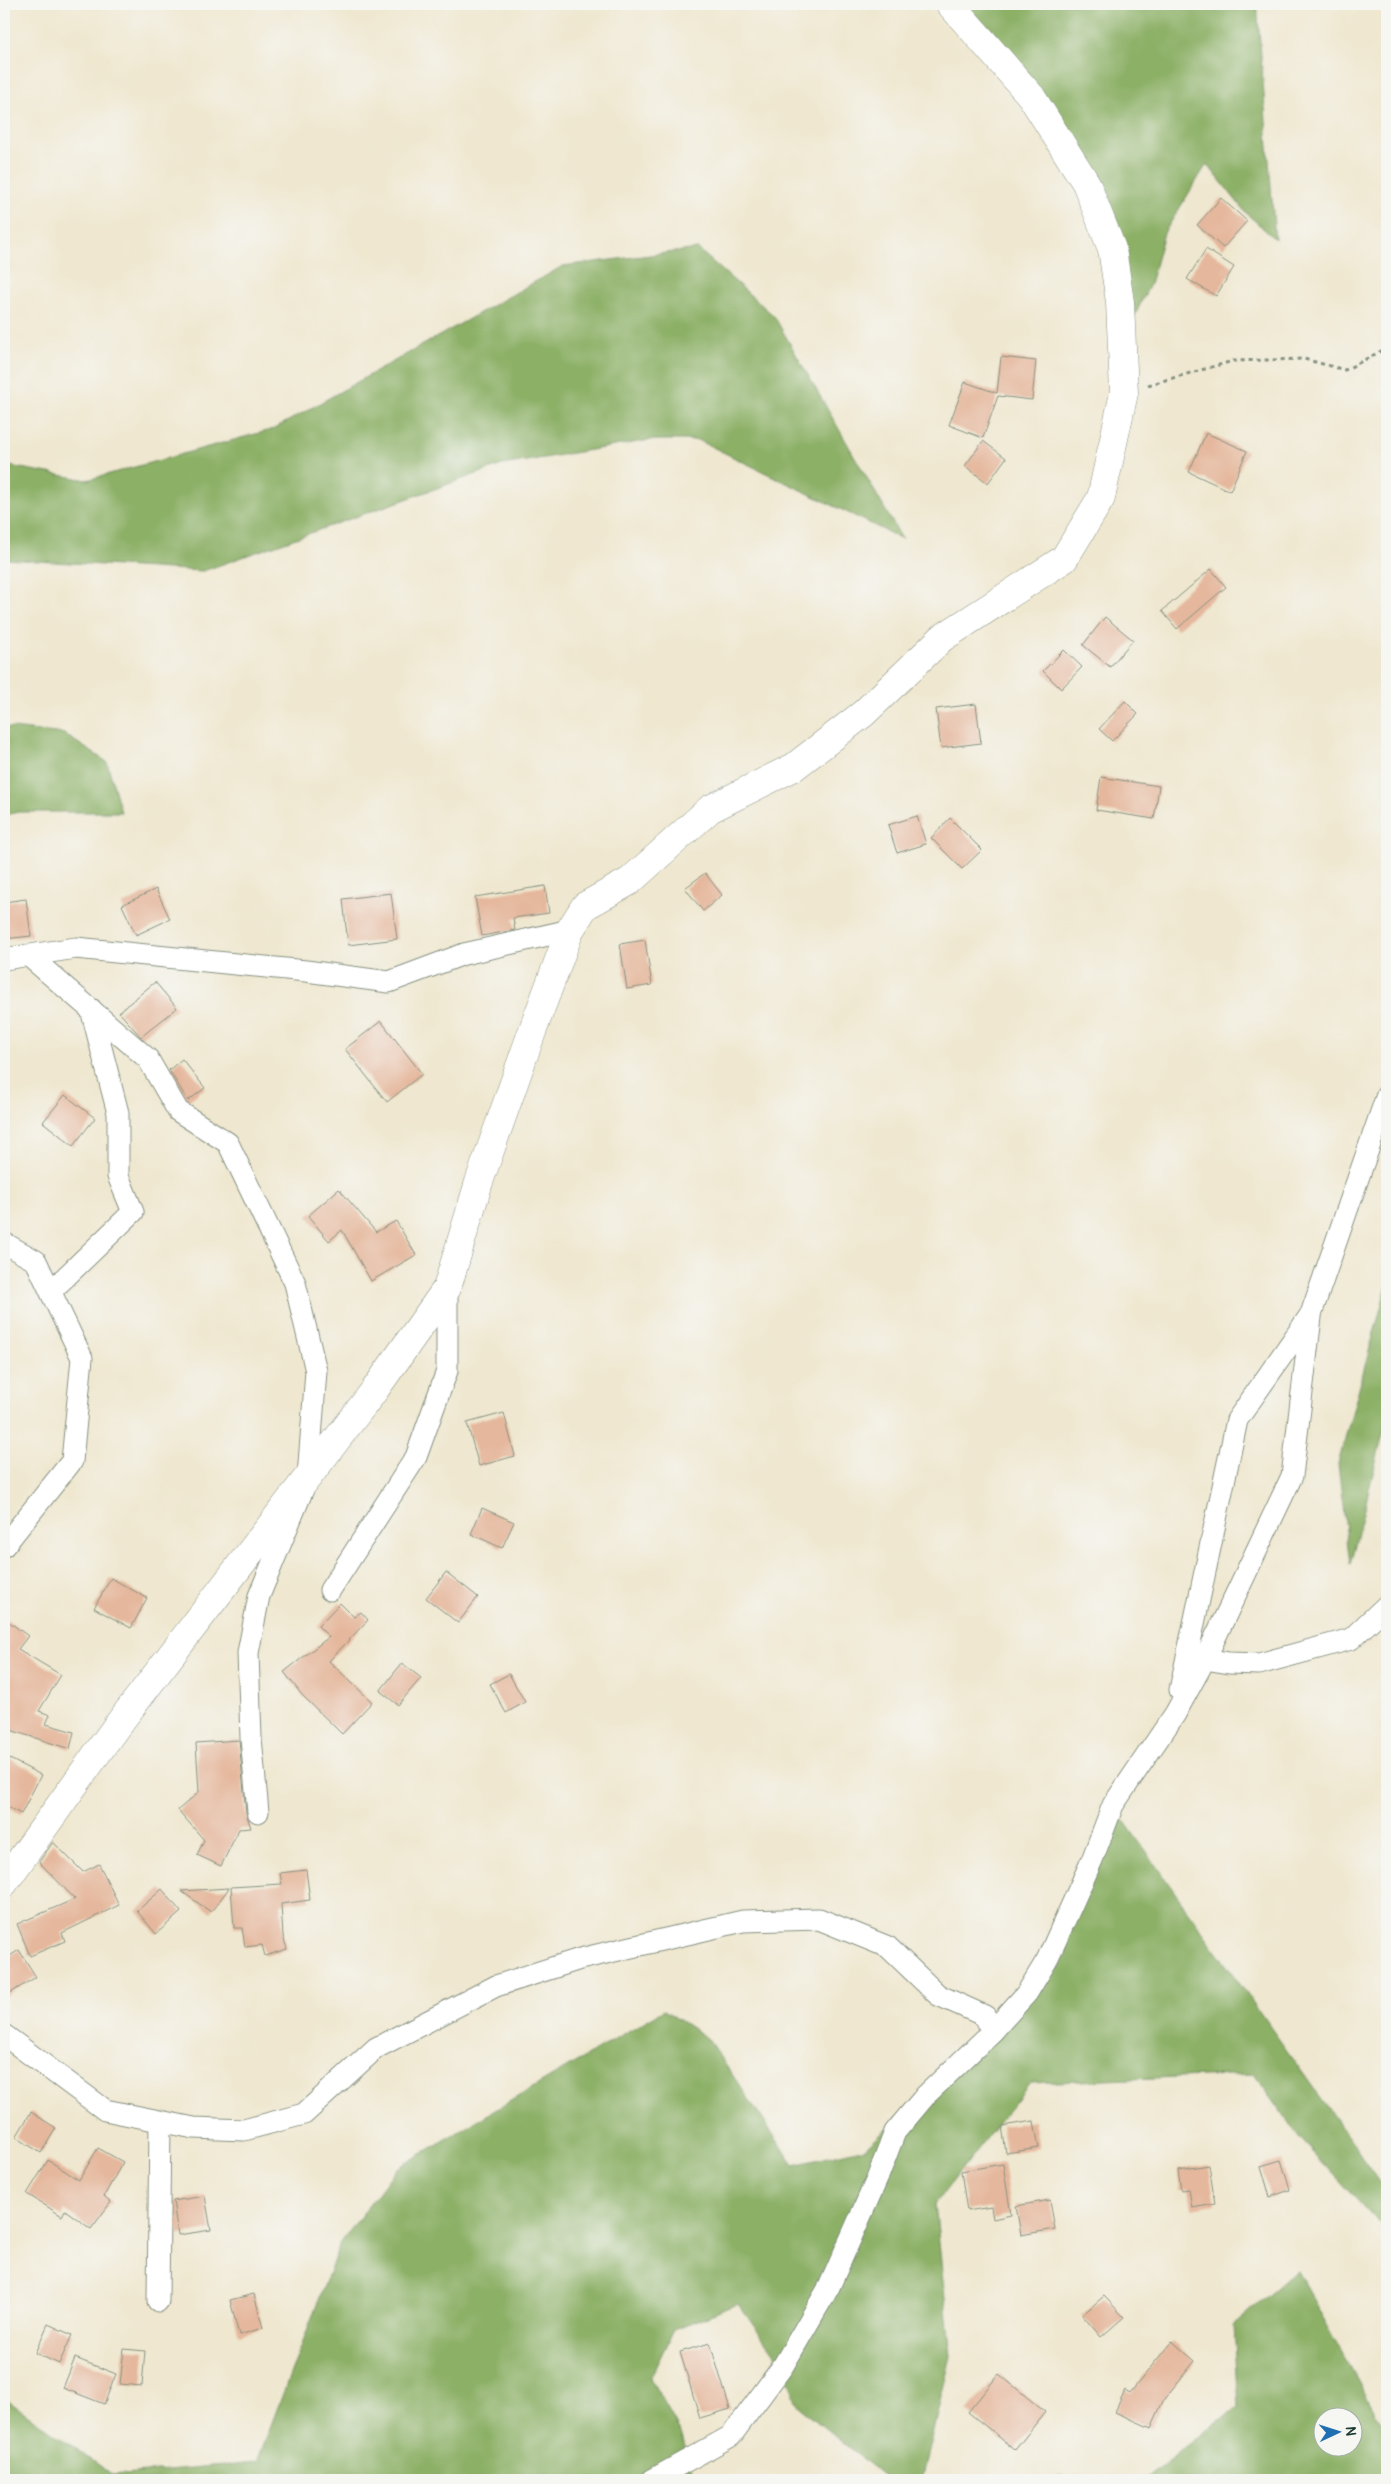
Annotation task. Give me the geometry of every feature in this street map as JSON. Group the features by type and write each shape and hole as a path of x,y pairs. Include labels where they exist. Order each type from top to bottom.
{"street":[{"path":"330,1590 416,1457 446,1371 447,1288 483,1173 570,930 584,906 630,880 710,809 794,767 864,713 942,638 1064,559 1101,498 1124,393 1120,302 1112,249 1086,183 1031,96 950,4"},
{"path":"4,959 76,948 306,971 389,982 464,954 570,930"},
{"path":"29,956 148,1059 178,1111 228,1143 295,1283 316,1371 308,1477 259,1596 248,1653 250,1738 258,1812"},
{"path":"51,1291 133,1212 118,1176 118,1113 92,1009"},
{"path":"652,2480 731,2436 784,2366 829,2287 877,2180 895,2132 926,2095 992,2032 1027,1993 1048,1960 1092,1860 1112,1805 1175,1714 1205,1659 1292,1476 1311,1314 1387,1095"},
{"path":"4,1244 36,1261 82,1358 72,1461 4,1546"},
{"path":"4,1883 116,1726 374,1391 447,1288"},
{"path":"1175,1714 1237,1420 1311,1314"},
{"path":"1205,1659 1229,1663 1258,1664 1351,1639 1387,1605"},
{"path":"4,2035 105,2110 194,2128 244,2130 304,2114 376,2048 496,1986 580,1959 743,1921 819,1919 888,1947 938,1995 985,2016 992,2032"},
{"path":"158,2301 160,2122"}],"path":[{"path":"1124,393 1233,361 1304,359 1345,370 1387,348"}],"green space":[{"path":"950,4 1257,4 1275,239 1246,213 1207,164 1164,233 1150,284 1123,340 1086,183"},
{"path":"698,249 774,316 902,539 698,440 650,440 502,465 203,571 4,559 4,465 87,480 274,429 563,266"},
{"path":"4,727 64,734 107,762 121,812 19,812 4,815"},
{"path":"1387,1286 1387,1418 1350,1564 1338,1464"},
{"path":"1113,1805 1387,2192 1387,2231 1299,2137 1254,2074 1030,2083 935,2204 951,2356 921,2480 888,2480 798,2406 783,2366 738,2304 674,2329 650,2378 681,2433 695,2480 4,2480 4,2398 113,2475 257,2462 340,2244 396,2169 664,2010 707,2038 794,2165 865,2148 992,2032 1027,1993"},
{"path":"1297,2271 1387,2433 1387,2480 1057,2480 1058,2477 1146,2478 1238,2406 1233,2326"}],"building":[{"path":"1221,198 1247,221 1223,248 1197,225"},
{"path":"1206,249 1234,267 1216,296 1187,279"},
{"path":"1001,357 1036,361 1032,400 998,396 983,438 949,425 965,382 997,393"},
{"path":"1206,433 1247,451 1230,491 1189,472"},
{"path":"983,441 1006,458 988,483 965,466"},
{"path":"1211,569 1226,587 1177,629 1162,611"},
{"path":"1105,617 1133,640 1110,667 1083,645"},
{"path":"1064,650 1082,667 1061,689 1043,671"},
{"path":"1125,701 1138,714 1112,741 1099,729"},
{"path":"976,704 981,743 941,748 936,709"},
{"path":"1101,777 1159,786 1154,819 1096,810"},
{"path":"917,816 926,844 897,853 888,825"},
{"path":"950,818 982,850 962,869 931,838"},
{"path":"705,873 722,895 703,911 685,888"},
{"path":"545,886 549,913 513,918 515,930 482,936 475,897"},
{"path":"156,889 170,919 136,935 122,905"},
{"path":"391,893 397,939 348,945 343,899"},
{"path":"26,899 31,936 4,939 4,902"},
{"path":"645,940 652,985 627,989 620,944"},
{"path":"155,982 177,1008 141,1037 119,1012"},
{"path":"381,1021 422,1074 387,1102 345,1049"},
{"path":"182,1059 205,1088 188,1101 169,1070"},
{"path":"65,1095 95,1118 73,1146 43,1122"},
{"path":"339,1189 376,1232 396,1221 416,1255 371,1281 342,1230 329,1241 308,1216"},
{"path":"504,1413 515,1456 479,1466 467,1423"},
{"path":"482,1508 514,1522 502,1548 471,1534"},
{"path":"446,1572 478,1597 458,1623 426,1598"},
{"path":"111,1578 147,1598 131,1628 94,1608"},
{"path":"340,1603 354,1617 361,1612 368,1620 329,1661 372,1702 342,1734 302,1695 284,1672 329,1637 318,1626"},
{"path":"4,1618 28,1636 18,1649 61,1675 39,1711 50,1715 46,1724 74,1732 70,1749 4,1728"},
{"path":"402,1663 421,1678 398,1705 380,1691"},
{"path":"509,1674 525,1702 506,1713 490,1684"},
{"path":"239,1740 246,1813 251,1828 239,1829 221,1866 197,1855 204,1840 178,1810 199,1792 196,1743"},
{"path":"4,1756 41,1775 21,1814 4,1805"},
{"path":"53,1842 83,1872 99,1864 119,1905 62,1933 65,1941 30,1956 17,1924 75,1899 39,1862"},
{"path":"306,1870 310,1900 281,1904 283,1936 287,1949 265,1956 262,1945 245,1947 242,1928 234,1928 231,1887 282,1884 280,1873"},
{"path":"229,1888 211,1912 181,1891"},
{"path":"162,1889 181,1912 156,1934 137,1911"},
{"path":"19,1950 36,1977 4,1997 4,1960"},
{"path":"31,2112 56,2128 41,2153 16,2137"},
{"path":"1034,2121 1039,2148 1006,2153 1002,2126"},
{"path":"98,2148 123,2162 104,2196 111,2202 91,2229 65,2210 62,2216 27,2194 48,2160 79,2180"},
{"path":"1281,2160 1290,2190 1270,2197 1261,2166"},
{"path":"1003,2164 1011,2215 993,2219 991,2207 967,2211 961,2171"},
{"path":"1209,2165 1215,2204 1192,2208 1189,2189 1181,2190 1178,2170"},
{"path":"205,2196 211,2230 178,2235 173,2201"},
{"path":"1050,2200 1055,2229 1021,2235 1016,2206"},
{"path":"254,2294 263,2328 239,2335 230,2300"},
{"path":"1104,2296 1124,2317 1101,2337 1082,2315"},
{"path":"48,2324 72,2335 59,2364 35,2353"},
{"path":"1172,2341 1195,2361 1164,2399 1151,2428 1115,2412 1125,2390 1130,2393"},
{"path":"710,2343 730,2409 700,2418 680,2352"},
{"path":"124,2349 145,2351 142,2386 120,2384"},
{"path":"75,2358 116,2374 104,2404 63,2388"},
{"path":"999,2374 1045,2412 1015,2450 968,2412"}]}
